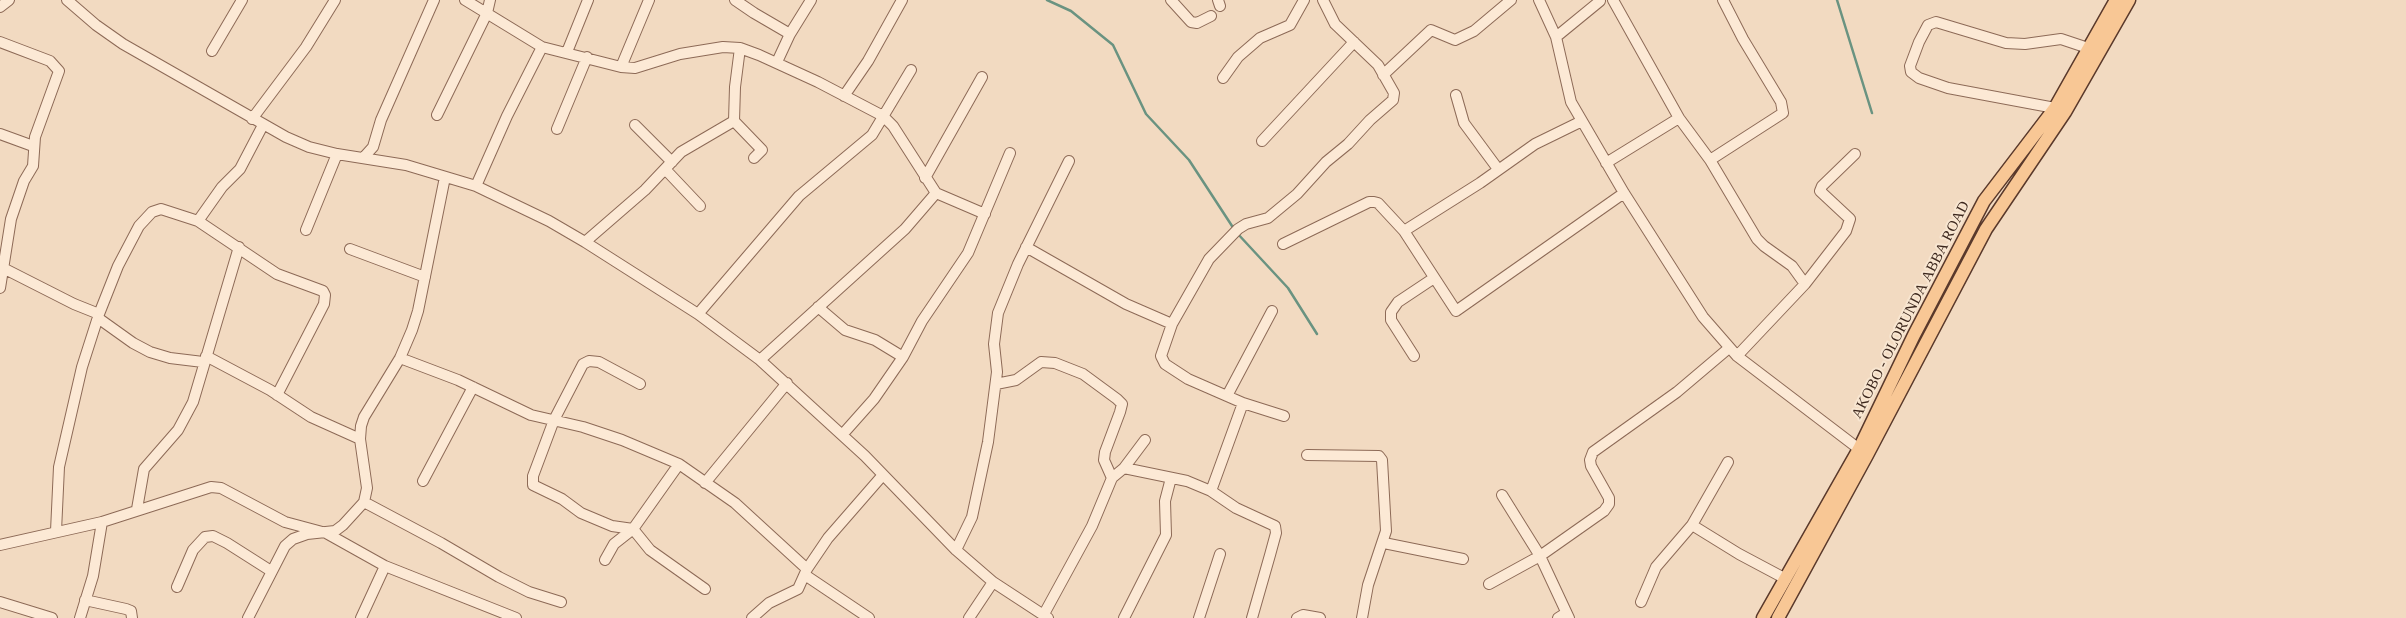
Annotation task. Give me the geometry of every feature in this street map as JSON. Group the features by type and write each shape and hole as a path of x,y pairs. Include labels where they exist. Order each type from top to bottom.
{"main road":[{"name":"AKOBO - OLORUNDA ABBA ROAD","path":"1763,618 1859,449 1984,201 2055,108 2116,0"},
{"name":"AKOBO - OLORUNDA ABBA ROAD","path":"1778,618 1993,217 2065,112 2129,0"},
{"path":"1949,269 1961,276"}],"street":[{"path":"0,7 9,0"},
{"path":"67,0 96,25 123,44 252,119 309,147 337,154 406,165 476,186 549,221 585,242 698,314 760,360 842,435 956,550 993,582 1046,616 1092,526 1112,478 1124,468 1145,440"},
{"path":"212,51 242,0"},
{"path":"252,119 306,47 335,0"},
{"path":"363,158 373,147 381,120 434,0"},
{"path":"465,0 542,47 621,67 635,68 680,54 723,47 740,48 777,62 884,116 893,126 924,178 936,193 985,214"},
{"path":"437,114 487,13 490,0"},
{"path":"567,52 588,0"},
{"path":"621,67 649,0"},
{"path":"736,0 754,14 790,34"},
{"path":"777,62 790,34 811,0"},
{"path":"844,96 868,61 902,0"},
{"path":"1171,0 1191,22 1197,23 1211,16"},
{"path":"1223,78 1238,57 1260,38 1290,25 1304,0"},
{"path":"1284,416 1243,403 1228,394 1188,379 1165,364 1161,356 1172,324 1209,260 1238,229 1246,224 1268,218 1297,194 1326,162 1348,144 1370,120 1393,100 1394,93 1383,75 1371,58 1335,24 1323,0"},
{"path":"1383,75 1430,30 1454,40 1474,32 1511,0"},
{"path":"1539,0 1556,36 1567,89 1582,121 1624,193 1703,316 1737,356 1859,449"},
{"path":"1556,36 1600,0"},
{"path":"1613,0 1679,118 1710,160 1757,239 1792,266 1805,284"},
{"path":"1710,160 1783,113 1781,102 1743,39 1723,0"},
{"path":"2055,108 1948,88 1924,81 1911,72 1910,66 1928,25 1936,22 2006,43 2025,44 2061,39 2088,48"},
{"path":"0,42 50,61 59,71 33,146 33,166 24,181 11,219 4,245 4,269 0,288"},
{"path":"1262,140 1354,42"},
{"path":"476,186 507,116 542,47"},
{"path":"740,48 735,86 734,121 762,150 754,158"},
{"path":"557,129 586,57"},
{"path":"698,314 799,196 872,135 911,70"},
{"path":"924,178 982,77"},
{"path":"1456,95 1464,123 1498,169"},
{"path":"1606,163 1679,118"},
{"path":"585,242 645,190 690,146 712,136 734,121"},
{"path":"1404,231 1535,144 1582,121"},
{"path":"198,221 222,187 240,169 264,125"},
{"path":"635,125 700,206"},
{"path":"0,134 33,146"},
{"path":"842,435 874,399 904,357 922,321 968,253 1010,153"},
{"path":"306,230 337,154"},
{"path":"1737,356 1805,284 1850,224 1850,219 1820,191 1822,186 1855,154"},
{"path":"956,550 972,517 977,498 996,384 995,326 1006,292 1026,247 1069,161"},
{"path":"248,618 285,546 293,539 307,534 326,533 343,525 364,502 367,488 360,439 364,417 400,358 418,311 445,177"},
{"path":"760,360 904,229 936,193"},
{"path":"1282,244 1369,202 1378,203 1404,231 1456,311 1624,193"},
{"path":"56,531 60,461 82,367 98,316 124,252 146,216 161,209 198,221 277,274 317,288 325,295 324,304 277,395"},
{"path":"137,509 144,469 178,430 193,402 239,247"},
{"path":"1026,247 1118,300 1172,324"},
{"path":"350,249 425,277"},
{"path":"4,269 98,316 133,343 150,352 170,358 205,359 277,395 311,417 360,439"},
{"path":"1414,356 1391,320 1391,312 1398,302 1434,278"},
{"path":"818,307 846,330 875,340 904,357"},
{"path":"1228,394 1272,311"},
{"path":"1489,584 1540,556 1604,511 1609,504 1609,498 1591,466 1590,460 1593,452 1676,392 1729,348"},
{"path":"400,358 473,387 531,415 622,440 679,464 735,503 806,572 842,602 868,618"},
{"path":"640,384 599,362 589,361 583,364 554,420 533,476 533,485 562,499 581,513 612,526 633,529 650,550 705,589"},
{"path":"996,384 1016,380 1041,362 1055,363 1083,374 1117,399 1122,404 1104,460 1112,478"},
{"path":"705,483 787,383"},
{"path":"423,481 473,387"},
{"path":"1211,491 1243,403"},
{"path":"1307,455 1379,456 1382,460 1386,531 1384,543 1368,585 1362,618"},
{"path":"1641,602 1662,558 1692,525 1728,462"},
{"path":"605,560 614,544 633,529 679,464"},
{"path":"1124,468 1187,481 1211,491 1236,508 1275,526 1276,533 1252,618"},
{"path":"752,618 769,603 798,589 806,572 828,538 882,476"},
{"path":"1124,618 1166,535 1165,501 1171,478"},
{"path":"1,548 56,531 102,522 137,509 211,487 221,488 285,522 326,533 385,566 516,618"},
{"path":"1502,495 1540,556 1564,616"},
{"path":"364,502 442,543 506,581 529,592 561,602"},
{"path":"80,618 93,576 102,522"},
{"path":"1692,525 1739,554 1786,579"},
{"path":"177,587 193,550 205,537 213,536 227,543 271,570"},
{"path":"1384,543 1462,560"},
{"path":"1198,618 1220,554"},
{"path":"361,618 385,566"},
{"path":"969,618 993,582"},
{"path":"85,600 132,611 132,618"},
{"path":"0,602 52,618"},
{"path":"1298,618 1303,615 1320,618"}],"waterway":[{"path":"1047,0 1071,11 1113,45 1146,114 1189,160 1234,229"},
{"path":"1837,0 1872,113"},
{"path":"1237,233 1288,288 1317,334"}]}
